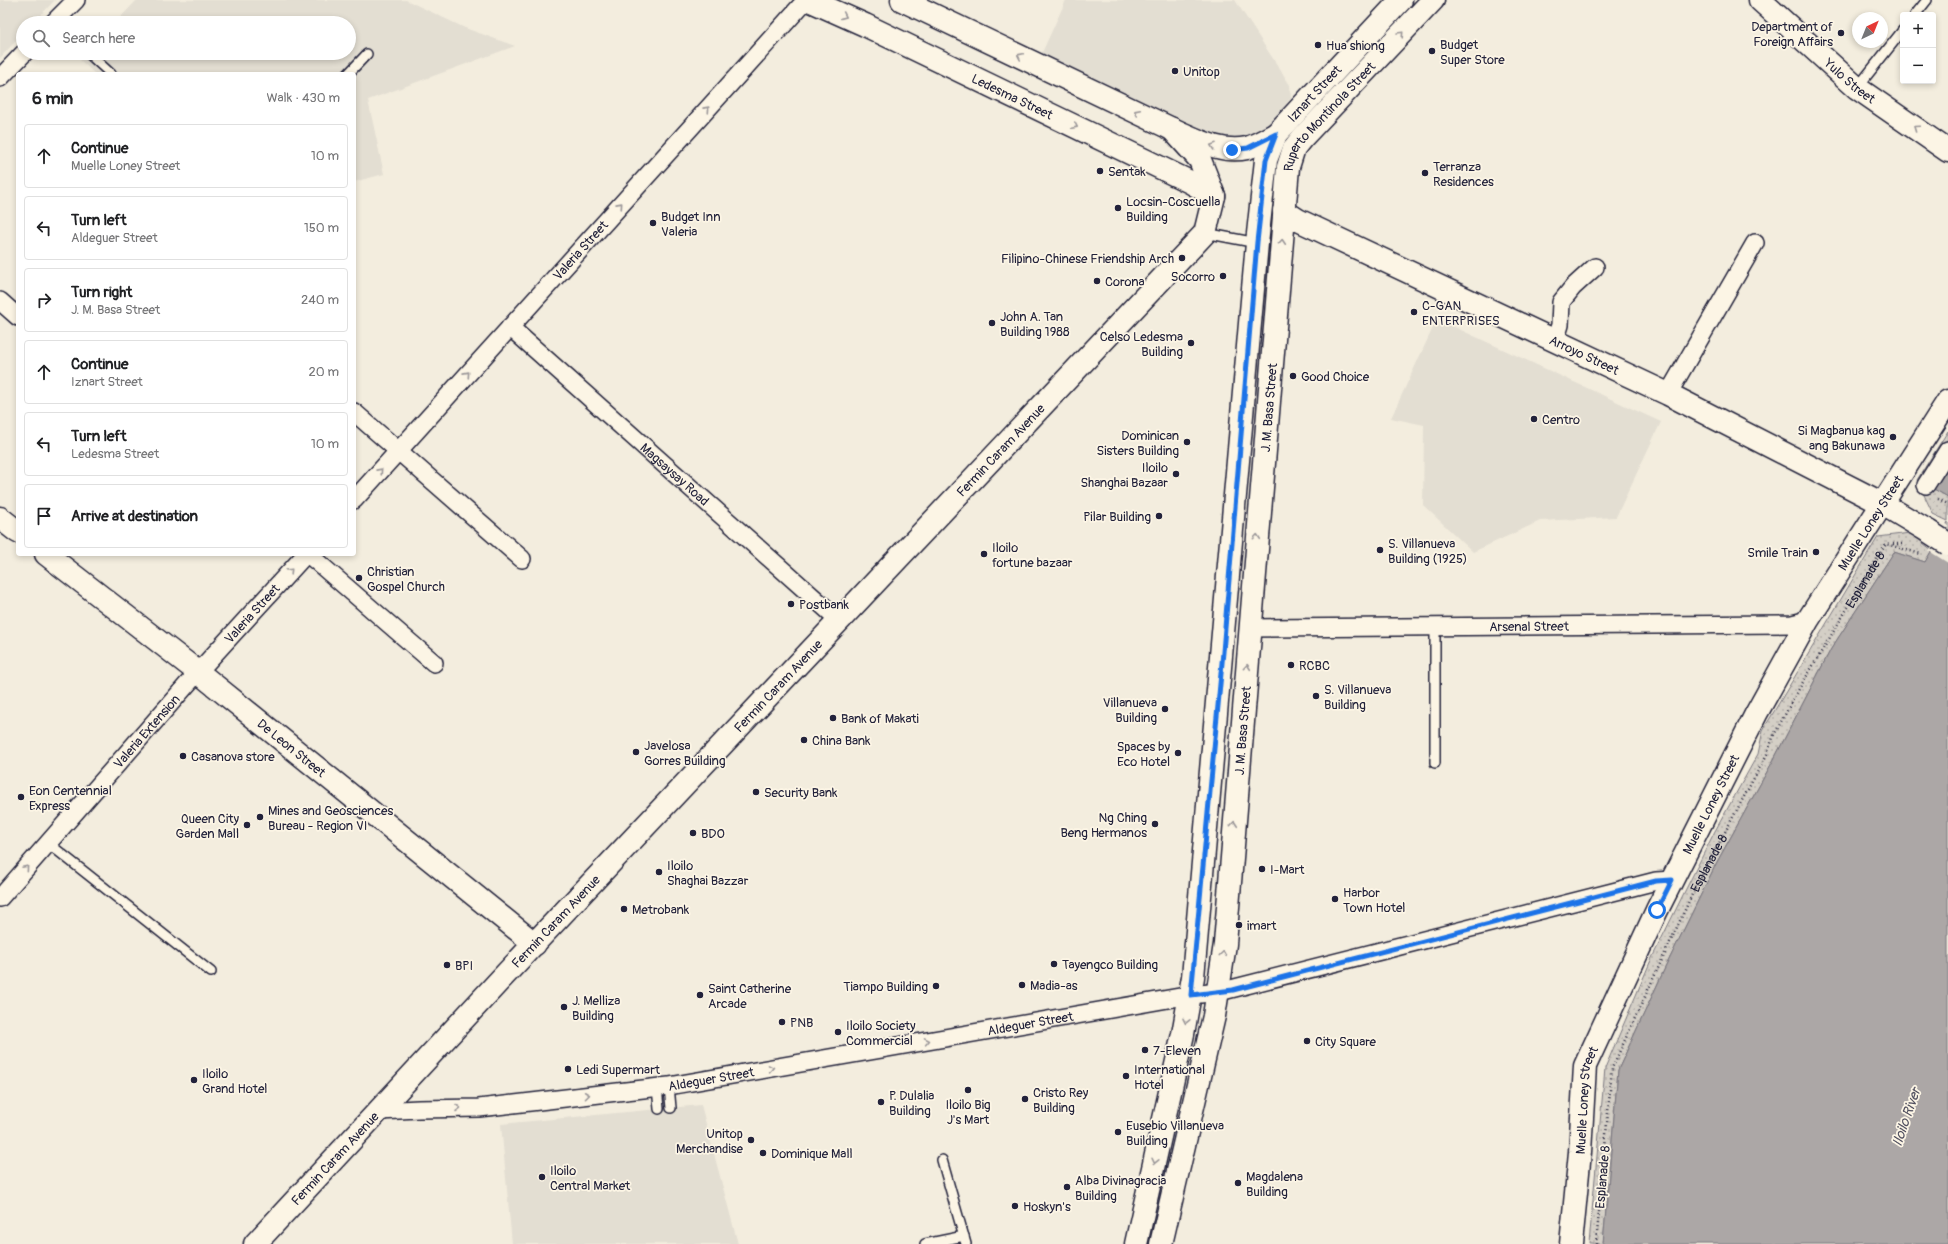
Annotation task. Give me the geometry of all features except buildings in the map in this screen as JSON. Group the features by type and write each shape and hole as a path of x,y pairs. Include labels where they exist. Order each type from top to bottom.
{"main road":[{"name":"Ledesma Street","path":"807,0 866,25 1184,179 1214,196"},
{"path":"902,0 1172,129 1208,144 1232,150 1248,148 1276,134"},
{"name":"Iznart Street","path":"1262,204 1266,160 1276,134 1401,0"},
{"name":"Ruperto Montinola Street","path":"1284,211 1288,167 1294,148 1433,0"},
{"name":"Yulo Street","path":"1760,0 1857,88 1948,151"},
{"path":"1172,129 1200,160 1214,196"},
{"name":"Fermin Caram Avenue","path":"255,1244 535,944 1205,233 1214,196"},
{"name":"J. M. Basa Street","path":"1136,1244 1191,995 1224,639 1257,242 1262,204"},
{"name":"Arroyo Street","path":"1284,211 1298,220 1668,394 1881,502 1948,544"},
{"name":"J. M. Basa Street","path":"1161,1244 1218,992 1225,944 1284,211"},
{"name":"Muelle Loney Street","path":"1572,1244 1580,1152 1585,1066 1672,880 1756,714 1808,620 1881,502 1948,401"},
{"path":"0,518 16,530"},
{"name":"De Leon Street","path":"49,556 198,672 535,944"}],"street":[{"path":"61,16 76,0"},
{"name":"Valeria Street","path":"356,498 807,0"},
{"path":"0,78 17,60"},
{"path":"1668,394 1755,243"},
{"path":"1555,341 1560,325 1561,302 1573,287 1595,268"},
{"path":"0,301 16,315"},
{"name":"Magsaysay Road","path":"510,327 840,621"},
{"path":"356,414 397,452 522,559"},
{"path":"1926,485 1948,450"},
{"name":"Valeria Street","path":"198,672 305,556"},
{"path":"309,556 434,663"},
{"name":"Arsenal Street","path":"1250,628 1792,624 1808,620"},
{"name":"Valeria Extension","path":"0,898 198,672"},
{"name":"Aldeguer Street","path":"379,1111 479,1108 663,1086 1191,995 1218,992 1656,881 1672,880"}],"lane":[{"path":"1917,12 1927,0"},
{"path":"1857,88 1900,34"},
{"path":"350,72 366,54"},
{"path":"96,60 109,72"},
{"path":"1205,233 1257,242"},
{"path":"1435,627 1435,763"},
{"path":"48,843 211,972"},
{"path":"663,1086 671,1108"},
{"path":"658,1109 663,1086"},
{"path":"925,1244 965,1240 942,1160"}],"path":[{"name":"Esplanade 8","path":"1604,1152 1612,1068 1696,886 1767,754 1774,735 1796,694 1886,544 1923,555"},
{"name":"Esplanade 8","path":"1596,1244 1601,1183"}],"shaded area":[{"path":"0,0 55,0 40,16 16,16 16,41 0,58"},
{"path":"137,0 406,0 465,28 515,46 368,100 384,174 356,181 356,72 93,72 80,60 356,60 356,16 122,16"},
{"name":"Unitop","path":"1066,0 1235,0 1290,85 1291,98 1264,131 1241,139 1225,138 1187,128 1040,57"},
{"name":"Centro","path":"1437,319 1661,422 1616,517 1540,521 1473,552 1423,505 1424,425 1391,418"},
{"path":"1948,431 1948,468 1934,489 1948,497 1948,521 1933,514 1917,480"},
{"path":"1910,533 1932,550 1925,562 1894,552 1831,649 1773,761 1717,862 1665,968 1618,1070 1603,1244 1589,1244 1605,1068 1651,960 1715,831 1758,754 1763,730 1878,537"},
{"name":"Iloilo Central Market","path":"701,1105 738,1244 512,1244 501,1124"}],"water":[{"path":"1948,468 1948,497 1934,489"},
{"name":"Iloilo River","path":"1948,522 1948,1244 1603,1244 1618,1070 1665,968 1717,862 1773,761 1831,649 1894,552 1925,562"}],"pier":[{"path":"1945,523 1948,525 1948,563 1929,551"}],"place":[{"name":"Department of Foreign Affairs","path":"1841,33"},
{"name":"Hua shiong","path":"1318,45"},
{"name":"Budget Super Store","path":"1432,51"},
{"name":"Unitop","path":"1175,71"},
{"name":"Sentak","path":"1100,171"},
{"name":"Terranza Residences","path":"1425,173"},
{"name":"Locsin-Coscuella Building","path":"1118,208"},
{"name":"Budget Inn Valeria","path":"653,223"},
{"name":"Filipino-Chinese Friendship Arch","path":"1182,258"},
{"name":"Socorro","path":"1223,276"},
{"name":"Corona","path":"1097,281"},
{"name":"C-GAN ENTERPRISES","path":"1414,312"},
{"name":"John A. Tan Building 1988","path":"992,323"},
{"name":"Celso Ledesma Building","path":"1191,343"},
{"name":"Good Choice","path":"1293,376"},
{"name":"Centro","path":"1534,419"},
{"name":"Si Magbanua kag ang Bakunawa","path":"1893,437"},
{"name":"Dominican Sisters Building","path":"1187,442"},
{"name":"Iloilo Shanghai Bazaar","path":"1176,474"},
{"name":"Pilar Building","path":"1159,516"},
{"name":"S. Villanueva Building (1925)","path":"1380,550"},
{"name":"Smile Train","path":"1816,552"},
{"name":"Iloilo fortune bazaar","path":"984,554"},
{"name":"Christian Gospel Church","path":"359,578"},
{"name":"Postbank","path":"791,604"},
{"name":"RCBC","path":"1291,665"},
{"name":"S. Villanueva Building","path":"1316,696"},
{"name":"Villanueva Building","path":"1165,709"},
{"name":"Bank of Makati","path":"833,718"},
{"name":"China Bank","path":"804,740"},
{"name":"Javelosa Gorres Building","path":"636,752"},
{"name":"Spaces by Eco Hotel","path":"1178,753"},
{"name":"Casanova store","path":"183,756"},
{"name":"Security Bank","path":"756,792"},
{"name":"Eon Centennial Express","path":"21,797"},
{"name":"Mines and Geosciences Bureau - Region VI","path":"260,817"},
{"name":"Ng Ching Beng Hermanos","path":"1155,824"},
{"name":"Queen City Garden Mall","path":"247,825"},
{"name":"BDO","path":"693,833"},
{"name":"I-Mart","path":"1262,869"},
{"name":"Iloilo Shaghai Bazzar","path":"659,872"},
{"name":"Harbor Town Hotel","path":"1335,899"},
{"name":"Metrobank","path":"624,909"},
{"name":"imart","path":"1239,925"},
{"name":"Tayengco Building","path":"1054,964"},
{"name":"BPI","path":"447,965"},
{"name":"Madia-as","path":"1022,985"},
{"name":"Tiampo Building","path":"936,986"},
{"name":"Saint Catherine Arcade","path":"700,995"},
{"name":"J. Melliza Building","path":"564,1007"},
{"name":"PNB","path":"782,1022"},
{"name":"Iloilo Society Commercial","path":"838,1032"},
{"name":"City Square","path":"1307,1041"},
{"name":"7-Eleven","path":"1145,1050"},
{"name":"Ledi Supermart","path":"568,1069"},
{"name":"International Hotel","path":"1126,1076"},
{"name":"Iloilo Grand Hotel","path":"194,1080"},
{"name":"Iloilo Big J's Mart","path":"968,1090"},
{"name":"Cristo Rey Building","path":"1025,1099"},
{"name":"P. Dulalia Building","path":"881,1102"},
{"name":"Eusebio Villanueva Building","path":"1118,1132"},
{"name":"Unitop Merchandise","path":"751,1140"},
{"name":"Dominique Mall","path":"763,1153"},
{"name":"Iloilo Central Market","path":"542,1177"},
{"name":"Magdalena Building","path":"1238,1183"},
{"name":"Alba Divinagracia Building","path":"1067,1187"},
{"name":"Hoskyn's","path":"1015,1206"}],"route":[{"path":"1232,150 1248,148 1276,134 1266,160 1257,242 1223,652 1191,995 1233,990 1656,881 1672,880 1657,910"}]}
